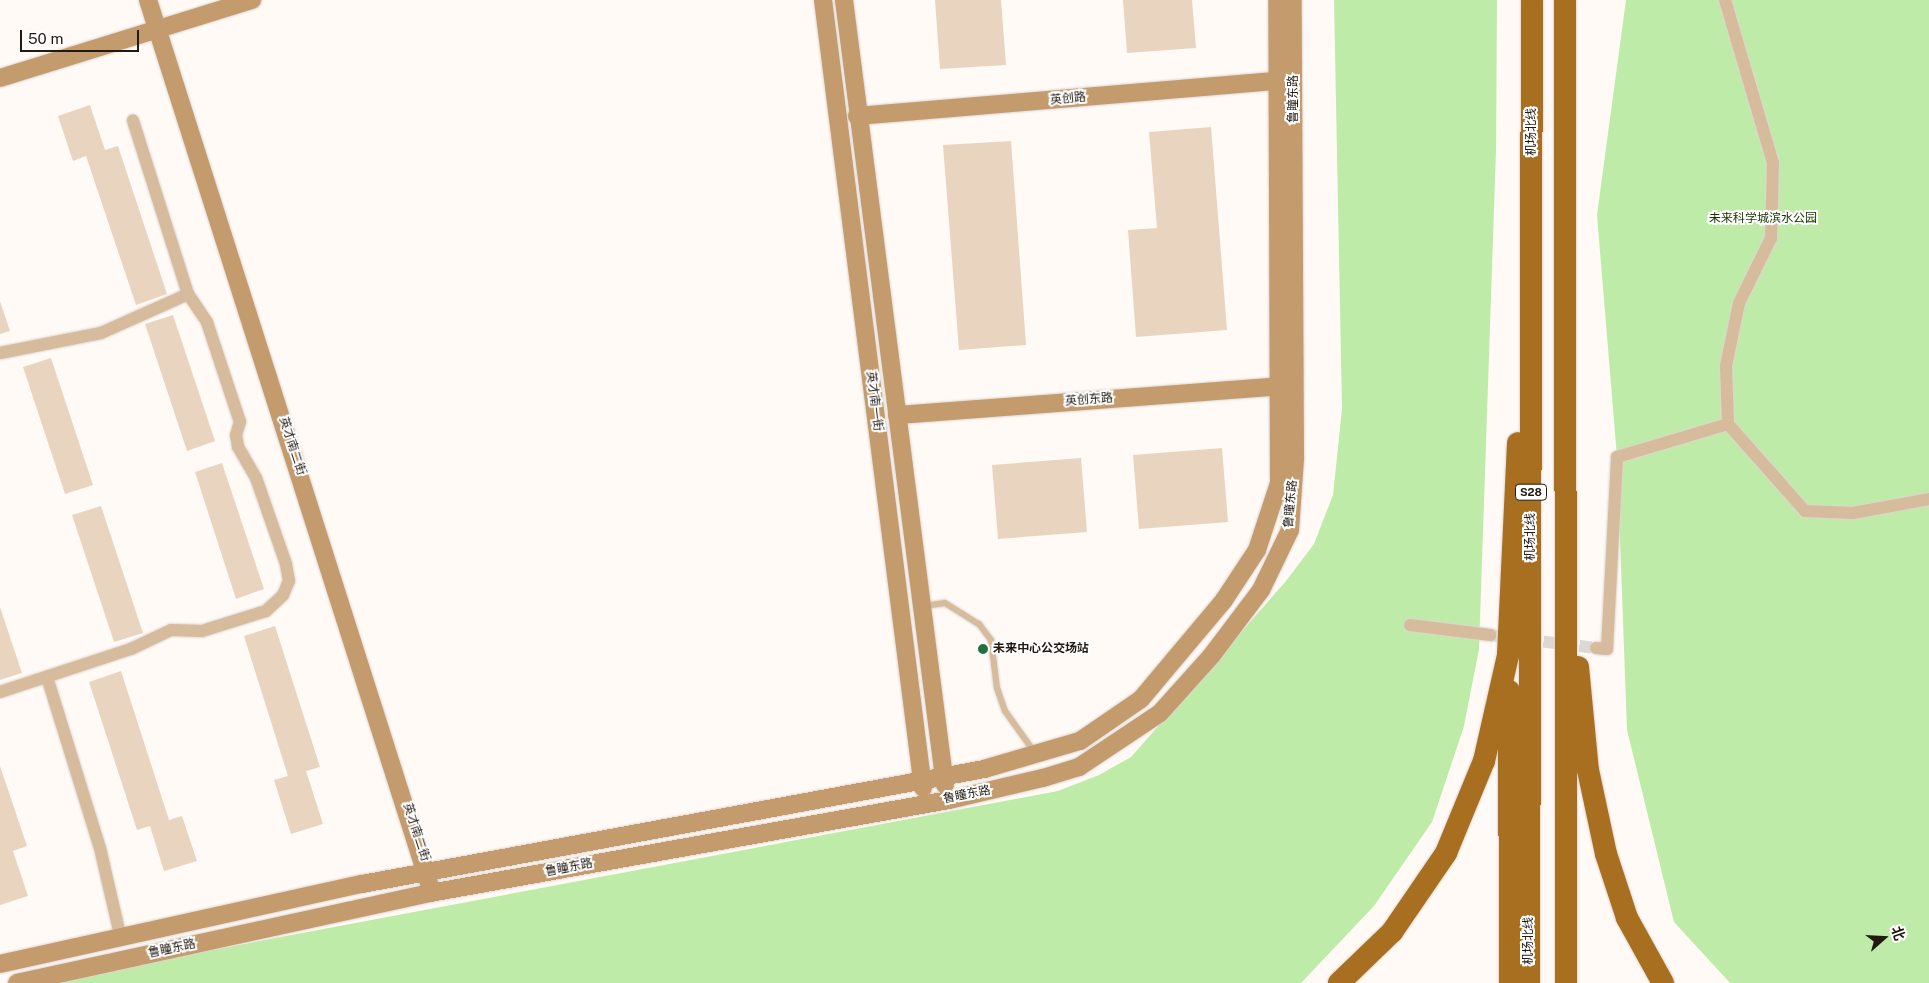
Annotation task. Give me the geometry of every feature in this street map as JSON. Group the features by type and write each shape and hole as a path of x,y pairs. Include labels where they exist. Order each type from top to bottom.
{"highway":[{"name":"机场北线","path":"1529,983 1532,0"},
{"name":"S28","path":"1565,0 1566,983"},
{"path":"1510,983 1508,655 1514,490 1532,240"},
{"path":"1565,529 1588,770 1602,835 1627,918 1663,983"},
{"path":"1339,983 1392,932 1446,853 1484,761 1508,655"}],"main road":[{"name":"英才南二街","path":"148,0 429,873 430,894"},
{"path":"0,78 252,0"},
{"name":"英才南一街","path":"823,0 924,802"},
{"name":"英才南一街","path":"844,0 857,116 943,775 949,800"},
{"name":"鲁瞳东路","path":"0,964 121,939 263,904 711,822 1037,756 1080,741 1141,699 1229,593 1257,550 1279,483 1277,0"},
{"name":"鲁瞳东路","path":"17,983 430,894 924,802 949,800 1079,767 1160,713 1212,655 1261,590 1290,530 1295,458 1293,0"},
{"name":"英创路","path":"857,116 1278,81"},
{"name":"英创东路","path":"897,415 1280,386"}],"street":[{"path":"1725,0 1773,163 1771,238 1739,303 1726,366 1728,424 1806,511 1853,513 1929,499"},
{"path":"0,692 131,649 171,630 202,631 266,611 283,595 289,582 286,564 256,478 238,447 236,435 240,422 207,322 188,294 133,121"},
{"path":"0,353 101,332 188,294"},
{"path":"1596,648 1607,649 1618,457 1728,424"},
{"path":"1410,625 1490,635"},
{"path":"47,677 100,848 121,939"}],"lane":[{"path":"922,606 945,603 980,624 991,640 997,688 1005,711 1037,756"}],"green space":[{"path":"1334,0 1497,0 1496,150 1479,649 1464,726 1432,822 1374,906 1301,983 36,983 1058,791 1099,775 1131,757 1286,581 1314,544 1333,495 1342,409"},
{"name":"未来科学城滨水公园","path":"1626,0 1929,0 1929,983 1730,983 1674,922 1627,730 1617,457 1597,215"}],"building":[{"path":"935,0 1001,0 1006,65 940,69"},
{"path":"1123,0 1192,0 1196,48 1127,53"},
{"path":"90,105 105,150 118,146 167,294 136,305 86,156 73,161 58,116"},
{"path":"1211,127 1227,330 1136,337 1128,230 1157,228 1149,132"},
{"path":"1011,141 1026,345 959,350 943,145"},
{"path":"0,301 10,331 0,334"},
{"path":"173,315 215,441 187,451 145,324"},
{"path":"51,358 93,485 65,494 23,367"},
{"path":"1222,448 1228,522 1139,529 1133,455"},
{"path":"1081,458 1087,532 998,539 992,465"},
{"path":"222,463 264,589 236,599 195,472"},
{"path":"101,506 143,633 114,642 72,515"},
{"path":"0,607 22,673 0,680"},
{"path":"275,626 320,767 306,771 323,824 291,834 274,780 288,776 244,636"},
{"path":"121,671 169,820 182,816 197,861 164,871 150,826 137,830 89,682"},
{"path":"0,766 27,846 13,851 28,896 0,905"}],"tunnel":[{"path":"1490,635 1596,648"}],"place":[{"name":"未来中心公交场站","path":"983,649"}]}
